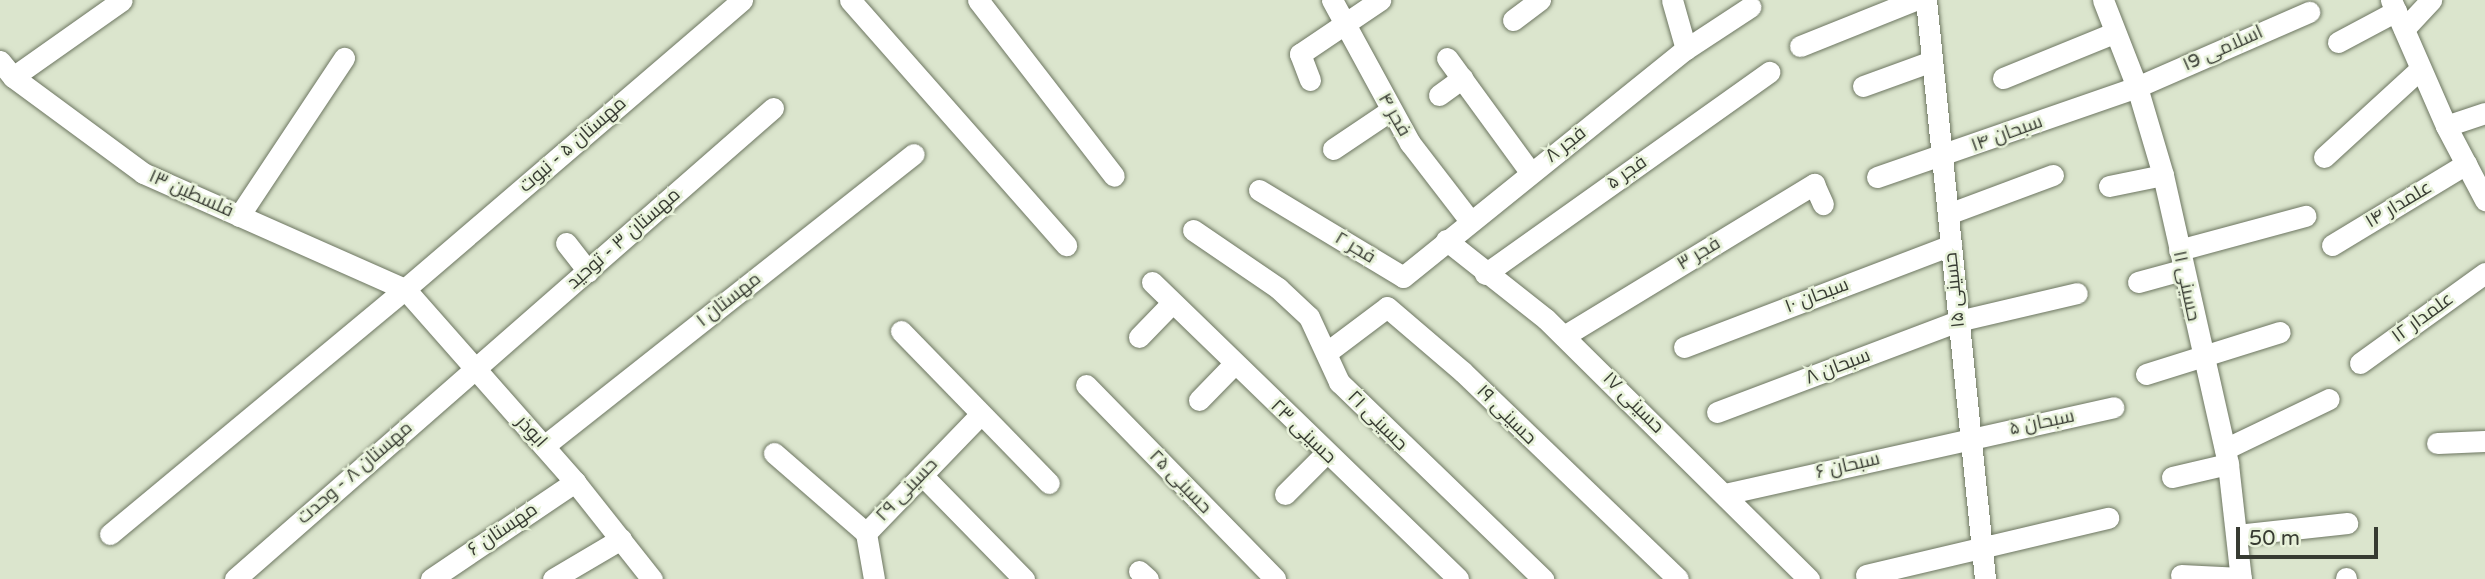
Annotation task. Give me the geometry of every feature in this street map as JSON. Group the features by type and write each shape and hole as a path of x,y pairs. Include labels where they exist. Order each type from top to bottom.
{"street":[{"path":"7,69 121,0"},
{"name":"مهستان ۵ - نبوت","path":"110,534 405,289 742,0"},
{"path":"850,0 1066,246"},
{"path":"978,0 1114,176"},
{"name":"فجر ۴","path":"1332,0 1410,143 1470,221"},
{"path":"1310,80 1300,54 1380,0"},
{"path":"1513,20 1540,0"},
{"path":"1672,0 1686,50"},
{"path":"1800,46 1915,0"},
{"name":"حسینی ۱۵","path":"1926,0 1985,579"},
{"name":"حسینی ۱۱","path":"2103,0 2137,87 2163,175 2201,357 2226,456 2241,579"},
{"path":"2338,42 2431,0"},
{"name":"فجر ۸","path":"1446,240 1686,50 1750,7"},
{"name":"اسلامی ۱9","path":"2137,87 2309,12"},
{"path":"2397,14 2446,126 2485,200"},
{"path":"2003,78 2114,33"},
{"path":"239,216 344,58"},
{"path":"1447,58 1531,173"},
{"path":"1863,86 1932,61"},
{"name":"فلسطین ۱۳","path":"7,69 143,173 405,289"},
{"path":"2324,157 2420,69"},
{"name":"فجر ۵","path":"1485,274 1769,72"},
{"path":"1439,95 1462,78"},
{"name":"سبحان ۱۴","path":"1877,177 1942,157 2137,87"},
{"name":"مهستان ۳ - توحید","path":"476,370 773,108"},
{"path":"1333,149 1391,110"},
{"path":"2446,126 2485,113"},
{"name":"مهستان ۱","path":"544,446 914,154"},
{"name":"علمدار ۱۴","path":"2332,245 2466,164"},
{"path":"1948,214 2053,174"},
{"path":"2109,186 2163,175"},
{"name":"فجر ۳","path":"1564,336 1814,184 1823,204"},
{"name":"فجر ۲","path":"1259,190 1403,277 1446,240"},
{"path":"2138,282 2180,260 2305,216"},
{"name":"حسینی ۲۱","path":"1193,230 1278,288 1309,317 1339,382 1384,430 1543,579"},
{"name":"حسینی ۱۷","path":"1446,240 1564,336 1809,579"},
{"path":"566,243 588,271"},
{"name":"سبحان ۱۰","path":"1684,347 1951,245"},
{"name":"علمدار ۱۲","path":"2360,363 2485,273"},
{"name":"حسینی ۲۳","path":"1152,282 1233,365 1458,579"},
{"name":"ابوذر","path":"405,289 575,482 652,579"},
{"name":"سبحان ۸","path":"1717,412 1958,321 2077,293"},
{"path":"1139,337 1172,303"},
{"name":"حسینی ۱۹","path":"1326,353 1387,307 1463,372 1678,579"},
{"path":"901,331 1049,483"},
{"path":"2146,374 2280,332"},
{"path":"1199,400 1233,365"},
{"name":"مهستان ۸ - وحدت","path":"235,579 476,370"},
{"name":"حسینی ۲۵","path":"1086,385 1275,579"},
{"path":"2172,477 2226,456 2329,400"},
{"name":"سبحان ۵","path":"1970,439 2113,407"},
{"name":"حسینی ۲۹","path":"874,579 866,533 981,414"},
{"name":"سبحان ۶","path":"1725,494 1970,439"},
{"path":"2437,443 2485,441"},
{"path":"774,453 866,533"},
{"path":"1285,494 1325,454"},
{"path":"922,475 1024,579"},
{"name":"مهستان ۶","path":"431,579 575,482"},
{"path":"1866,575 2108,518"},
{"path":"2237,535 2347,523"},
{"path":"553,579 621,540"},
{"path":"2181,575 2241,579"}]}
